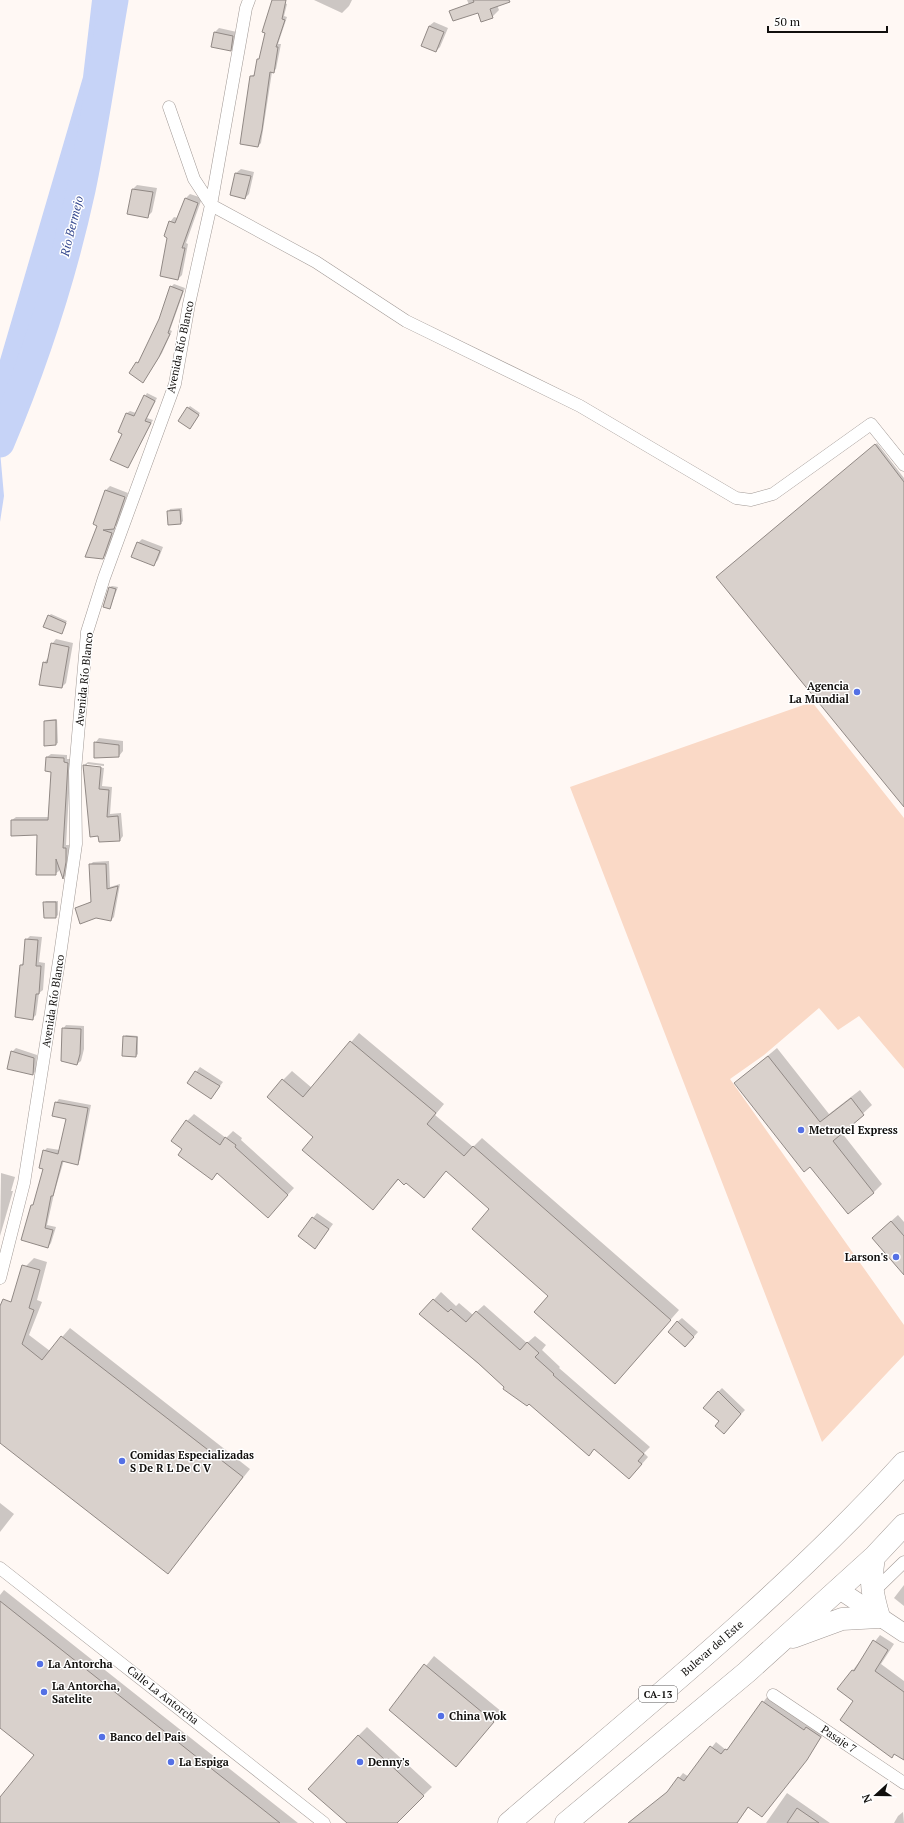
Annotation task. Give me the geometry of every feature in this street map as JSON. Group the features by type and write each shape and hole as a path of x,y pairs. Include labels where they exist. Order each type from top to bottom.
{"highway":[{"name":"Bulevar del Este","path":"509,1823 763,1604 859,1513 904,1463"},
{"path":"566,1823 747,1672 874,1557 904,1525"},
{"path":"779,1643 818,1626 842,1619 879,1617 872,1593 871,1576 874,1557"}],"street":[{"name":"Avenida Río Blanco","path":"0,1278 24,1183 60,955 74,852 75,771 87,632 104,578 175,384 189,304 211,205 246,8 249,0"},
{"path":"169,107 194,179 211,205 316,262 406,321 580,406 736,498 751,500 772,494 872,424 904,465"},
{"path":"872,1593 904,1562"},
{"name":"Calle La Antorcha","path":"0,1568 324,1823"},
{"path":"838,1589 904,1633"},
{"name":"Pasaje 7","path":"773,1695 904,1783"}],"shaded area":[{"path":"812,702 904,818 904,1069 859,1016 838,1030 819,1008 764,1055 730,1079 904,1325 904,1355 822,1442 570,787"}],"water":[{"path":"92,0 118,0 60,274 15,407 0,443 0,360 83,77"},
{"path":"0,451 4,496 0,522"}],"building":[{"path":"272,0 286,0 282,19 285,20 276,47 278,47 274,73 270,72 262,130 258,147 240,144 250,76 254,76 257,59 259,59 265,33 262,32"},
{"path":"473,0 509,0 510,2 490,9 493,18 481,22 478,13 453,21 449,11 474,2"},
{"path":"429,26 444,32 436,52 421,46"},
{"path":"214,32 233,36 231,51 211,47"},
{"path":"235,173 251,176 245,199 230,195"},
{"path":"132,189 153,192 148,218 127,214"},
{"path":"185,198 198,203 182,248 185,248 178,280 160,276 167,238 164,236 169,221 175,223"},
{"path":"170,286 183,291 168,333 170,334 159,357 143,383 129,373 136,362 138,363 159,319"},
{"path":"144,395 155,401 145,421 151,423 128,468 110,460 122,434 118,432 126,413 134,416"},
{"path":"187,407 199,415 190,429 178,421"},
{"name":"Agencia La Mundial","path":"875,444 904,482 904,807 716,577"},
{"path":"105,490 125,497 114,529 103,530 112,533 103,559 85,557 97,526 93,524"},
{"path":"180,510 181,524 168,525 167,511"},
{"path":"137,542 160,551 154,566 131,557"},
{"path":"109,587 116,589 110,609 103,607"},
{"path":"48,615 66,623 62,634 43,627"},
{"path":"51,643 69,647 62,688 39,685 43,662 47,663"},
{"path":"56,720 56,745 44,746 44,721"},
{"path":"94,742 119,745 119,757 94,758"},
{"path":"46,757 64,758 64,762 68,763 63,848 66,848 66,862 63,879 56,859 56,875 36,875 37,835 11,836 11,820 48,820 51,772 45,771"},
{"path":"83,765 101,767 99,789 109,790 107,817 118,816 120,841 99,842 98,836 90,837"},
{"path":"89,864 106,864 107,889 118,886 111,921 96,918 80,924 75,908 91,902"},
{"path":"43,902 56,902 56,918 44,918"},
{"path":"25,939 38,940 36,966 41,966 39,994 36,994 33,1020 15,1017 20,965 23,965"},
{"path":"62,1028 81,1029 80,1054 77,1065 61,1061"},
{"path":"123,1036 137,1037 136,1057 122,1056"},
{"path":"350,1041 436,1113 427,1124 464,1156 473,1146 671,1320 615,1384 534,1312 548,1296 472,1229 489,1209 446,1171 424,1198 406,1183 404,1185 398,1179 373,1210 302,1150 313,1137 267,1097 282,1079 303,1097"},
{"path":"11,1051 34,1058 33,1075 7,1069"},
{"name":"Metrotel Express","path":"768,1056 820,1122 851,1098 864,1115 833,1141 874,1193 848,1214 810,1167 804,1172 734,1083"},
{"path":"195,1071 220,1086 211,1099 187,1083"},
{"path":"55,1102 88,1108 78,1165 62,1161 53,1196 51,1196 45,1228 53,1230 48,1248 21,1240 43,1169 39,1168 43,1150 58,1154 66,1119 52,1116"},
{"path":"186,1120 220,1145 225,1137 236,1145 235,1147 288,1195 268,1218 217,1173 212,1180 178,1155 182,1149 171,1141"},
{"path":"312,1217 329,1229 315,1249 298,1236"},
{"name":"Larson's","path":"891,1221 904,1236 904,1275 872,1238"},
{"name":"Comidas Especializadas S De R L De C V","path":"22,1265 40,1270 29,1308 34,1310 22,1344 42,1360 61,1336 243,1477 168,1574 0,1443 0,1306 3,1299 11,1302"},
{"path":"433,1299 448,1312 451,1309 466,1322 476,1311 520,1350 527,1342 539,1353 535,1357 554,1374 553,1375 644,1454 638,1461 642,1464 629,1479 594,1449 589,1456 529,1404 527,1406 503,1389 504,1387 478,1363 419,1314"},
{"path":"677,1321 694,1337 685,1347 668,1332"},
{"path":"718,1391 741,1414 724,1434 715,1426 719,1421 703,1408"},
{"name":"La Antorcha","path":"0,1601 280,1823 0,1823 0,1797 34,1755 0,1728"},
{"path":"873,1640 888,1650 875,1671 904,1692 904,1760 894,1754 892,1758 840,1720 853,1701 837,1689 852,1670 854,1671"},
{"name":"China Wok","path":"424,1664 494,1722 456,1767 389,1710"},
{"path":"762,1701 804,1730 806,1727 821,1737 807,1760 762,1817 748,1807 737,1823 628,1823 667,1792 678,1777 684,1781 710,1746 721,1754 725,1749 727,1750"},
{"name":"Denny's","path":"358,1735 424,1796 397,1823 347,1823 308,1789"},
{"path":"797,1808 819,1823 787,1823"}],"waterway":[{"name":"Río Bermejo","path":"0,443 36,350 65,255 81,190 114,0"}],"place":[{"name":"Agencia La Mundial","path":"857,692"},
{"name":"Metrotel Express","path":"801,1130"},
{"name":"Larson's","path":"896,1257"},
{"name":"Comidas Especializadas S De R L De C V","path":"122,1461"},
{"name":"La Antorcha","path":"40,1664"},
{"name":"La Antorcha, Satelite","path":"44,1692"},
{"name":"China Wok","path":"441,1716"},
{"name":"Banco del Pais","path":"102,1737"},
{"name":"La Espiga","path":"171,1762"},
{"name":"Denny's","path":"360,1762"}]}
